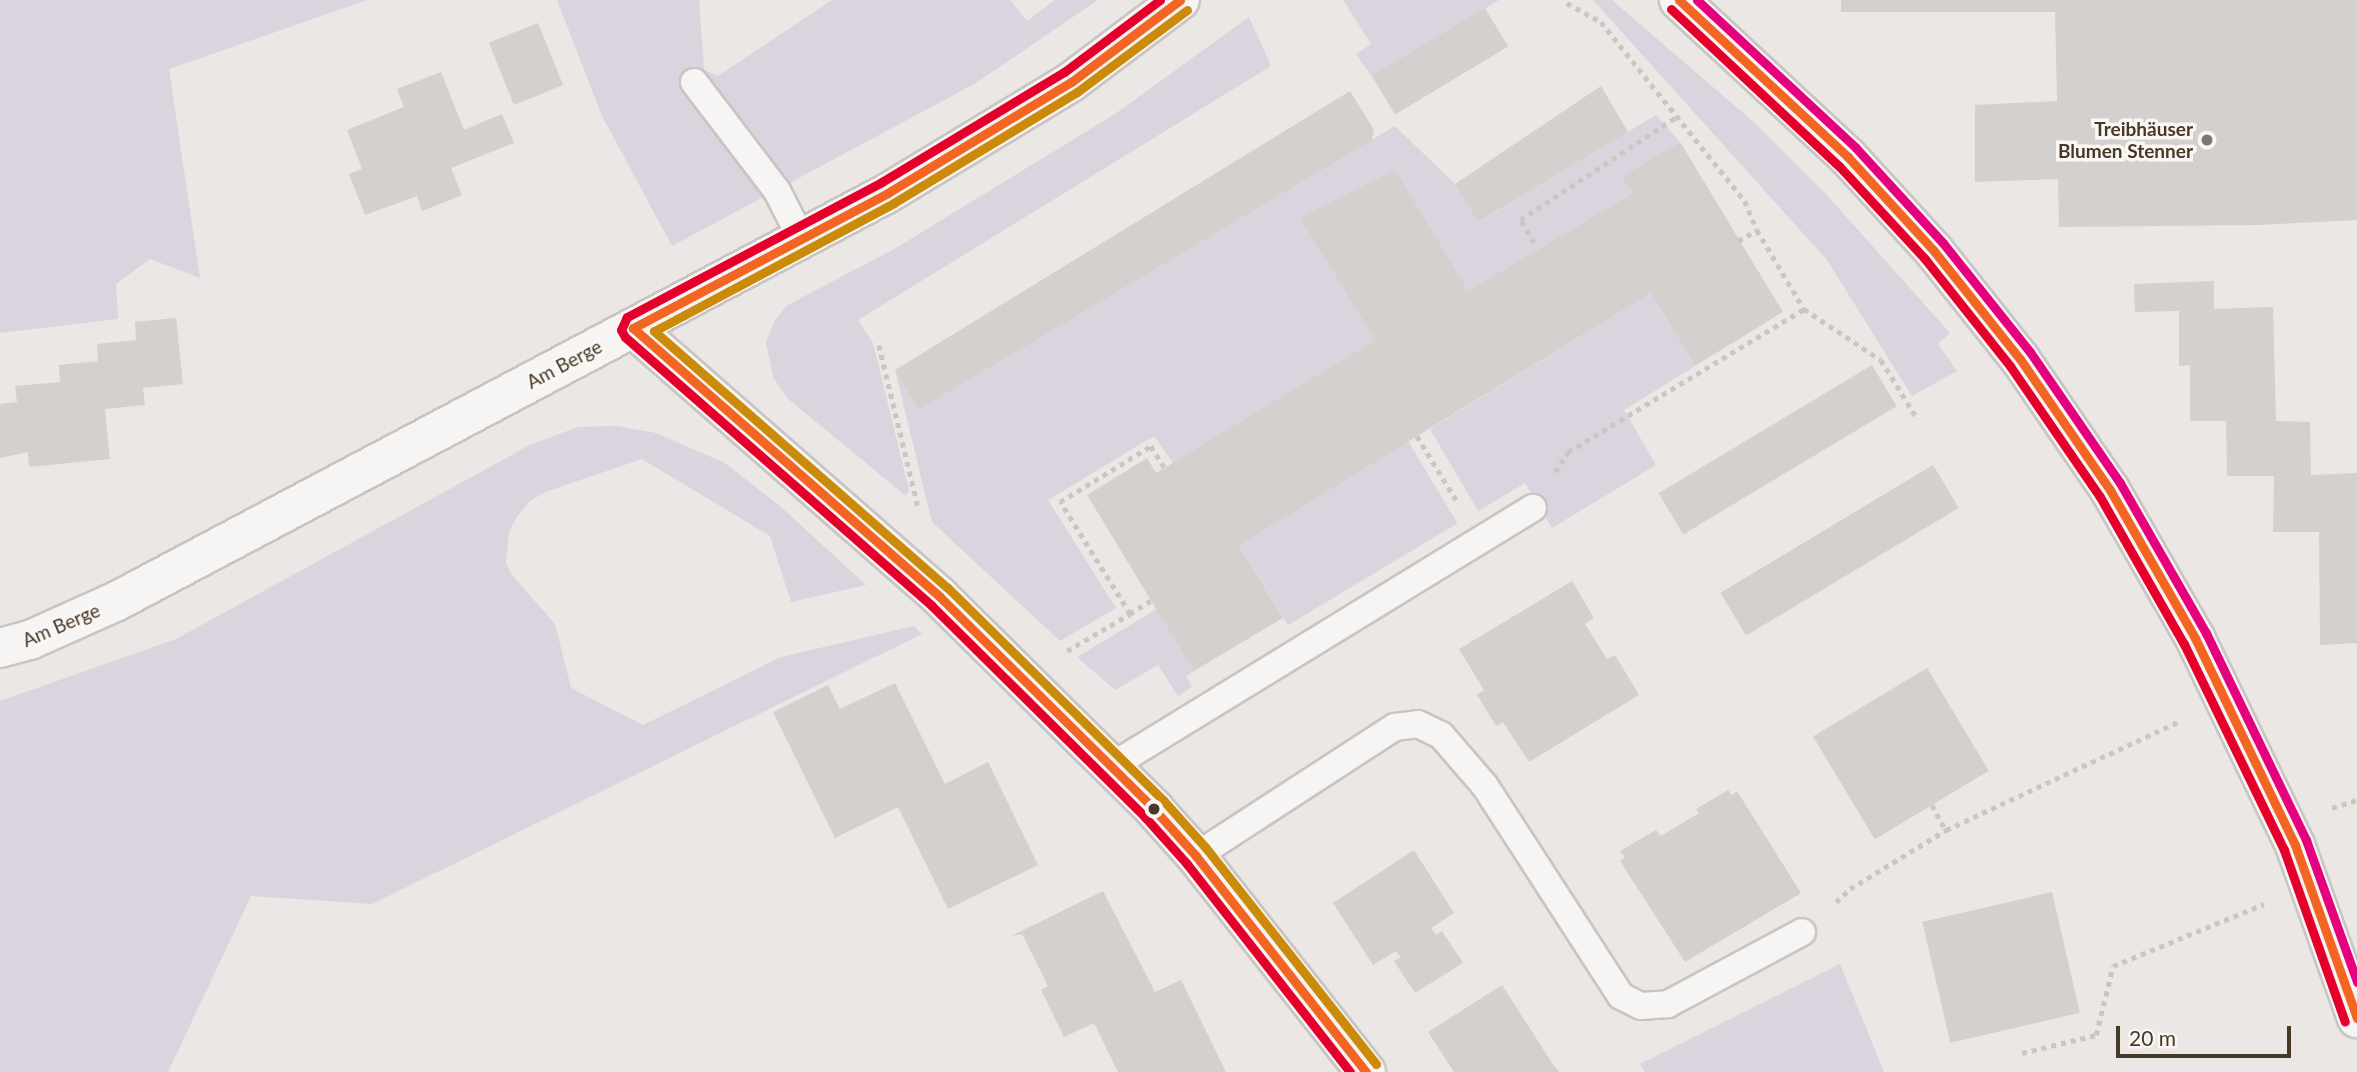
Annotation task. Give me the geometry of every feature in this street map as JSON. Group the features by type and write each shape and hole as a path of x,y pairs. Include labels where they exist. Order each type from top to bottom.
{"street":[{"name":"Am Berge","path":"0,648 30,640 117,601 888,193 1071,82 1180,0"},
{"path":"1679,0 1848,157 1934,251 2020,359 2110,490 2195,638 2295,845 2357,1017"},
{"path":"633,328 895,555 1154,809 1196,856 1366,1072"}],"lane":[{"path":"694,82 776,191 802,238"},
{"path":"1110,767 1533,508"},
{"path":"1196,856 1395,727 1418,724 1441,735 1485,786 1621,996 1641,1006 1668,1004 1802,932"}],"path":[{"path":"1567,3 1601,22 1745,201 1757,230 1804,309 1881,360 1918,420"},
{"path":"1534,243 1520,220 1676,117"},
{"path":"1738,241 1757,230"},
{"path":"1533,508 1567,452 1804,309"},
{"path":"879,345 920,507 895,555"},
{"path":"1417,436 1480,540"},
{"path":"1130,614 1060,502 1151,446 1164,467"},
{"path":"1023,678 1151,601"},
{"path":"1850,889 1946,830 2225,699"},
{"path":"1932,805 1946,830"},
{"path":"2022,1053 2096,1035 2113,966 2309,885"}],"shaded area":[{"path":"0,0 367,0 169,69 200,278 150,259 116,284 118,319 0,333"},
{"path":"557,0 699,0 704,70 718,76 832,0 1010,0 1027,21 1055,0 1098,0 976,83 672,246 602,116"},
{"path":"1343,0 1499,0 1372,77 1356,54 1371,44"},
{"path":"1593,0 1612,0 1756,124 1825,193 1950,333 1938,344 1957,371 1912,396 1827,260"},
{"path":"1249,17 1271,66 858,320 873,343 909,490 906,496 787,398 773,377 766,342 774,322 786,306 896,248 1115,114"},
{"path":"1656,115 1680,142 1623,177 1633,193 1468,291 1301,219 1375,340 1173,463 1154,436 1048,500 1116,608 1060,641 932,522 895,370 919,408 1395,126 1455,184 1479,222"},
{"path":"1651,293 1695,366 1624,410 1656,465 1552,528 1525,483 1478,511 1430,429"},
{"path":"616,426 656,433 725,463 781,507 866,585 791,602 770,536 642,459 548,491 531,500 518,515 509,531 506,563 512,575 555,624 571,688 643,725 781,657 914,626 922,634 372,904 251,896 168,1072 0,1072 0,701 176,639 530,445 578,427"},
{"path":"1408,441 1457,523 1288,625 1238,543"},
{"path":"1157,609 1194,671 1186,676 1192,687 1178,696 1158,665 1115,690 1077,657"},
{"path":"1840,964 1884,1072 1645,1072 1640,1064"}],"building":[{"name":"Treibhäuser Blumen Stenner","path":"1841,0 2357,0 2357,220 2258,225 2059,227 2058,179 1975,182 1975,105 2057,101 2055,12 1841,12"},
{"path":"1485,8 1508,47 1395,115 1372,76"},
{"path":"538,23 563,85 514,105 489,43"},
{"path":"441,72 464,130 502,114 514,143 451,168 462,195 422,211 417,196 365,215 349,174 362,169 347,130 404,107 397,89"},
{"path":"1601,86 1628,132 1478,222 1455,184"},
{"path":"1350,91 1374,130 1372,140 919,409 895,370"},
{"path":"1680,142 1783,312 1695,366 1651,293 1239,545 1283,618 1194,671 1087,495 1147,458 1156,473 1375,340 1300,218 1395,170 1468,291 1633,193 1622,177"},
{"path":"2214,281 2214,309 2273,307 2276,421 2310,422 2311,475 2357,473 2357,643 2320,645 2319,532 2273,532 2274,476 2227,476 2226,421 2190,421 2190,365 2179,366 2179,311 2135,312 2134,284"},
{"path":"176,318 183,384 143,388 145,405 105,409 110,459 29,467 28,452 0,458 0,404 17,402 15,386 60,382 59,365 98,361 97,344 136,340 135,322"},
{"path":"1872,365 1897,406 1683,534 1659,493"},
{"path":"1933,465 1959,508 1746,636 1720,593"},
{"path":"1572,581 1594,618 1585,624 1607,659 1615,655 1639,695 1529,762 1503,722 1496,726 1477,695 1484,690 1459,649"},
{"path":"1927,668 1989,771 1875,839 1813,737"},
{"path":"895,683 945,784 988,762 1038,865 948,909 898,807 835,838 773,712 828,685 840,709"},
{"path":"1728,790 1732,795 1737,791 1801,893 1685,962 1620,861 1625,857 1620,851 1656,830 1661,836 1699,813 1696,809"},
{"path":"1414,850 1454,913 1431,928 1436,935 1442,931 1463,963 1415,993 1394,961 1401,957 1396,951 1373,965 1333,903"},
{"path":"1103,891 1155,992 1181,980 1226,1072 1118,1072 1094,1023 1064,1037 1041,990 1048,986 1022,934 1011,936"},
{"path":"2052,892 2080,1013 1950,1043 1922,922"},
{"path":"1502,985 1560,1072 1454,1072 1428,1032"}],"transit line":[{"path":"1160,0 1064,72 882,182 627,317 621,330 625,337 932,606 1145,817 1187,864 1350,1072"},
{"path":"1180,0 1071,82 888,193 633,328 940,597 1154,809 1196,856 1366,1072"},
{"path":"1679,0 1848,157 1934,251 2020,359 2110,490 2195,638 2295,845 2357,1018"},
{"path":"1697,0 1856,148 1943,243 2030,352 2120,483 2206,633 2306,840 2357,982"},
{"path":"1671,9 1839,166 1925,259 2010,366 2100,497 2184,644 2284,850 2345,1022"},
{"path":"1187,10 1077,92 894,203 654,331 948,588 1163,800 1206,848 1376,1064"}],"place":[{"name":"Treibhäuser Blumen Stenner","path":"2207,140"}]}
